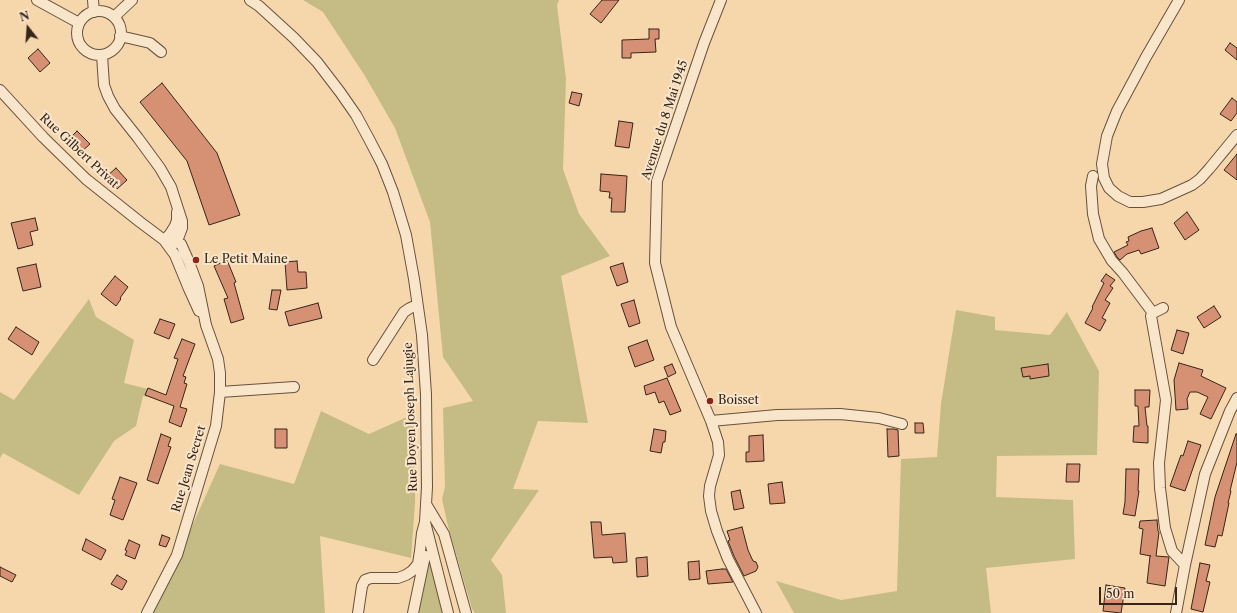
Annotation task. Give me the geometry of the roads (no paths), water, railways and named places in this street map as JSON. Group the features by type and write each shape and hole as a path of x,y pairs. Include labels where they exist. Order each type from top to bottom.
{"street":[{"path":"37,0 79,23"},
{"path":"93,0 94,12"},
{"path":"114,17 132,0"},
{"name":"Rue Doyen Joseph Lajugie","path":"250,0 294,38 317,62 340,92 356,115 369,139 382,164 393,192 406,235 422,335 426,394 426,522 448,613"},
{"name":"Avenue du 8 Mai 1945","path":"721,0 704,43 657,181 655,263 671,327 712,421 718,442 719,455 710,486 709,496 711,511 724,552 756,613"},
{"path":"1180,0 1146,57 1117,112 1107,136 1102,164 1104,178 1109,188 1118,196 1130,202 1143,202 1161,199 1192,185 1209,169 1237,135"},
{"path":"94,12 105,12 114,17 120,29 118,43 109,52 102,55 95,55 83,49 77,36 79,23 88,14 94,12"},
{"path":"120,36 150,43 161,52"},
{"path":"102,55 104,86 108,96 115,109 160,168 171,187 177,204 182,221 182,228 175,242 164,240"},
{"name":"Rue Gilbert Privat","path":"0,90 43,137 86,178 164,240"},
{"path":"1093,176 1091,186 1093,214 1100,239 1112,261 1123,273 1153,313"},
{"path":"164,240 170,234 177,220 177,204"},
{"name":"Rue Jean Secret","path":"147,613 177,555 216,426 220,392 218,359 206,326 188,289 175,255 164,240"},
{"name":"Rue Jean Secret","path":"175,242 181,244 198,286 206,326"},
{"path":"373,360 404,312 418,305"},
{"path":"1163,308 1153,313 1151,316 1166,400 1159,463 1160,488 1166,528 1172,551 1185,565"},
{"path":"220,392 294,387"},
{"path":"1176,613 1205,474 1230,411 1237,398"},
{"path":"712,421 777,414 840,414 879,418 902,424"},
{"name":"Rue Doyen Joseph Lajugie","path":"426,504 444,534 466,613"},
{"path":"358,613 362,586 365,580 371,578 398,578 406,576 418,564 422,533 426,522"},
{"path":"413,613 426,552 426,522"}],"place":[{"name":"Le Petit Maine","path":"196,260"},
{"name":"Boisset","path":"710,401"}]}
